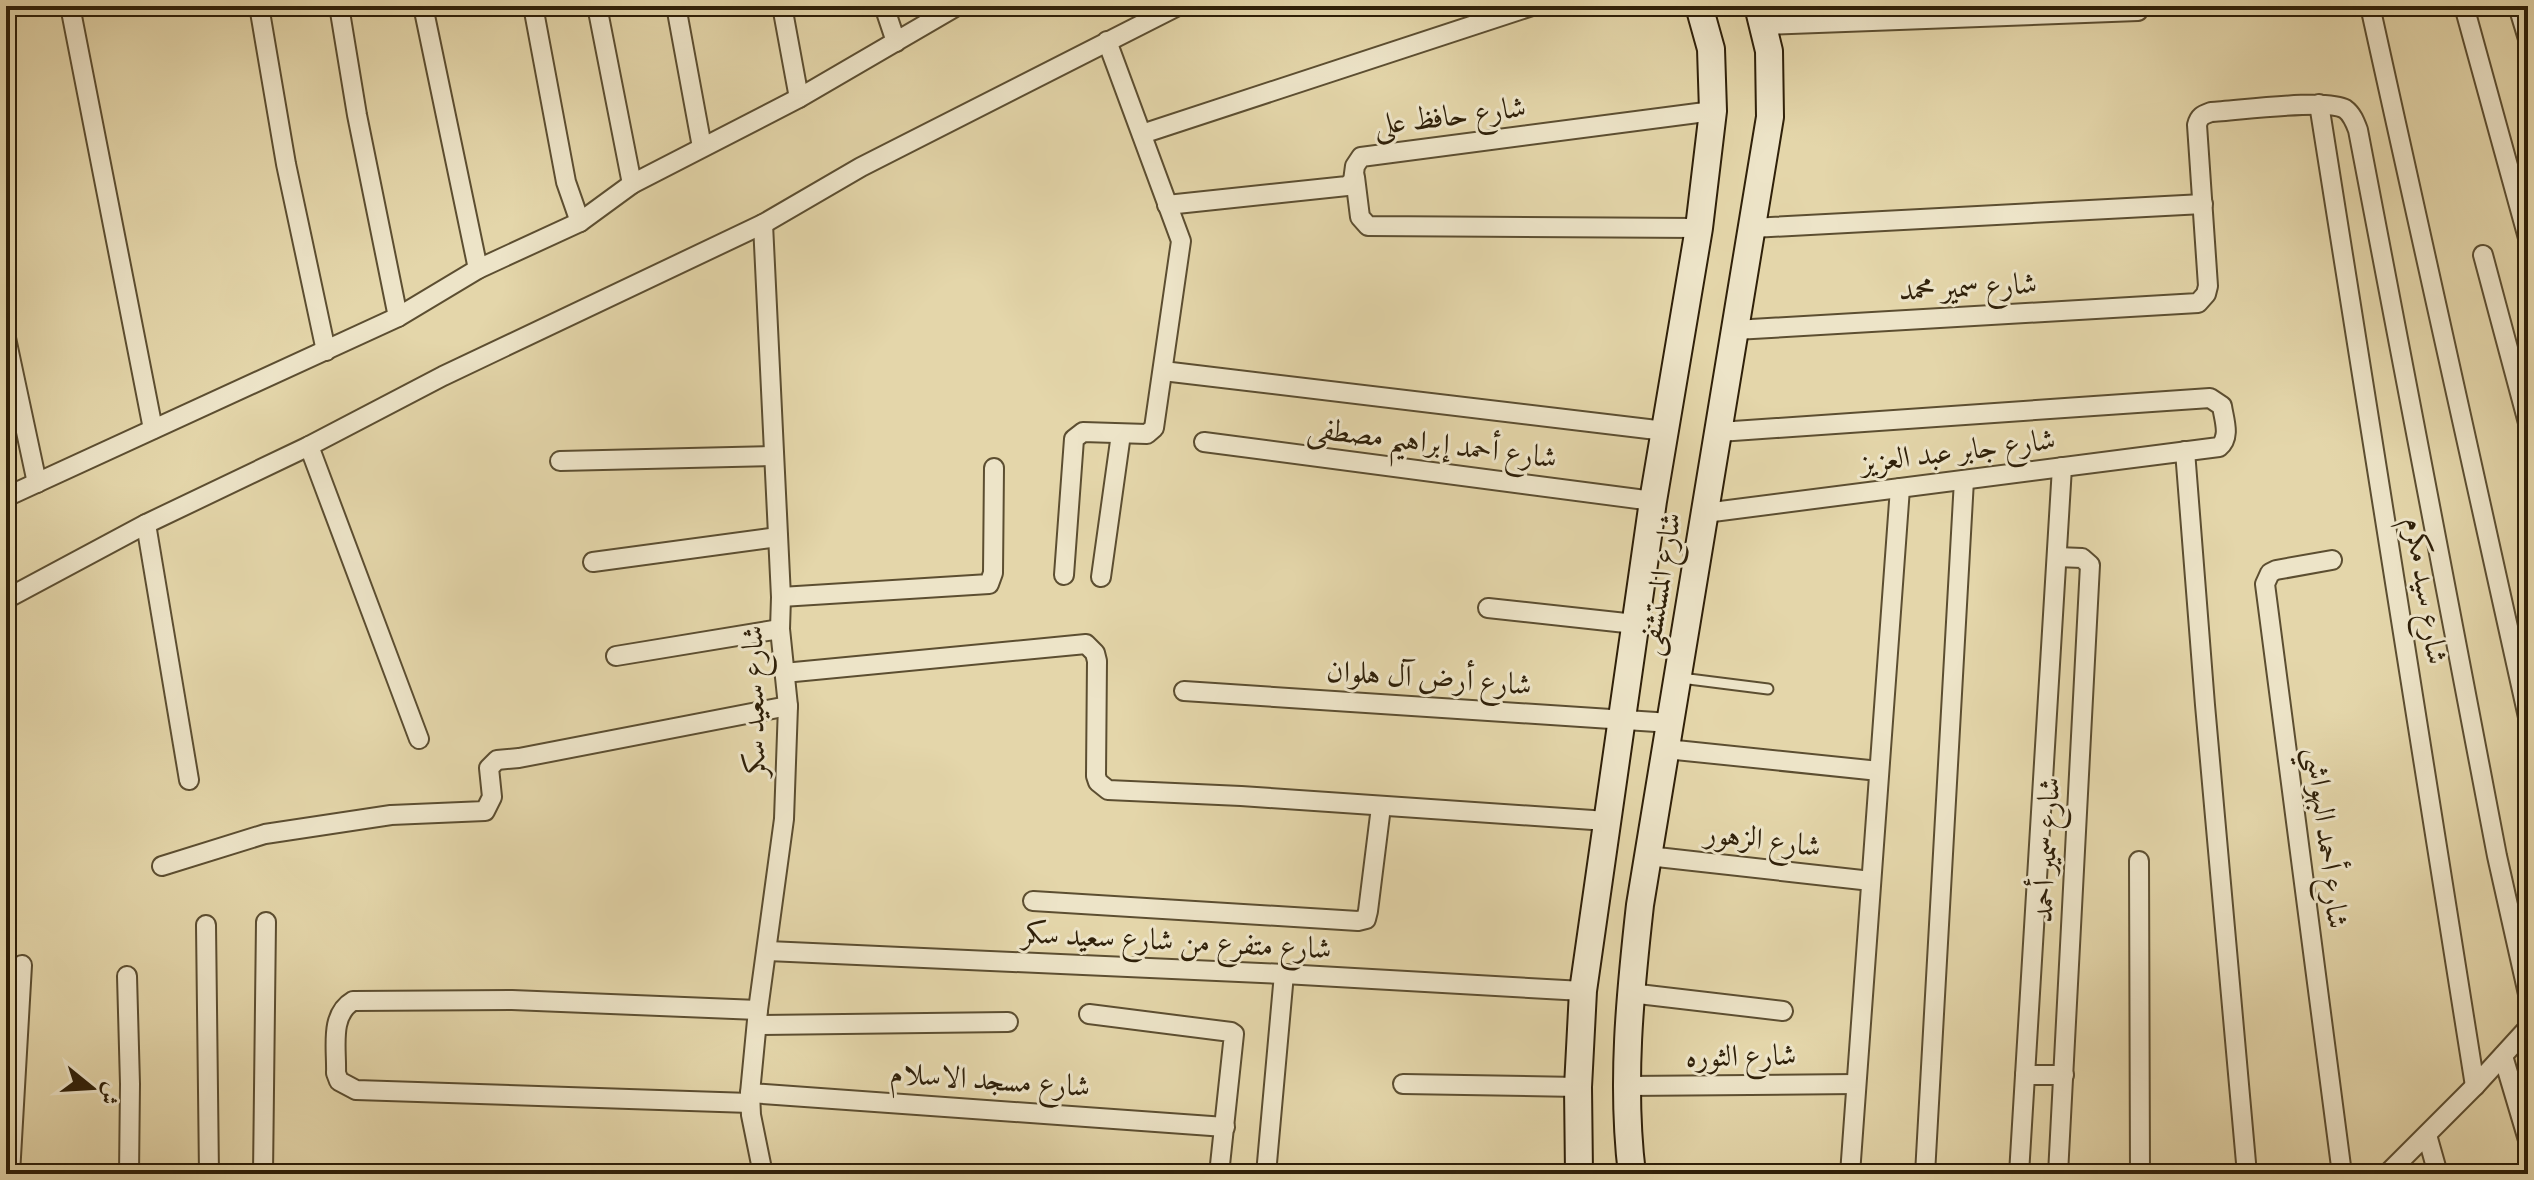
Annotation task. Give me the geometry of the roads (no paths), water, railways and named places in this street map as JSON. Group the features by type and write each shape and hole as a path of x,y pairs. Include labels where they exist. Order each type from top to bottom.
{"street":[{"path":"70,6 153,429"},
{"path":"259,6 286,164 326,351"},
{"path":"339,6 357,115 398,317"},
{"path":"423,6 478,269"},
{"path":"533,6 566,182 580,222"},
{"path":"597,6 632,184"},
{"path":"676,6 702,147"},
{"path":"782,6 799,98"},
{"path":"884,6 896,42"},
{"path":"6,497 398,317 478,269 580,222 632,184 799,98 957,6"},
{"path":"6,599 146,524 309,446 443,376 763,224 861,167 1178,6"},
{"path":"1142,134 1532,6"},
{"name":"شارع المستشفى","path":"1579,1174 1578,1087 1583,991 1653,501 1699,228 1713,111 1711,49 1699,6"},
{"path":"2370,6 2528,717"},
{"path":"2464,6 2528,238"},
{"path":"2518,6 2528,39"},
{"path":"1761,15 2138,11"},
{"name":"شارع المستشفى","path":"1632,1174 1627,1086 1630,993 1648,856 1770,117 1771,80 1761,15"},
{"path":"1064,575 1073,442 1076,435 1083,432 1147,434 1154,428 1181,256 1178,226 1167,205 1107,41"},
{"path":"1752,228 2203,204 2197,125 2202,115 2319,104 2345,109 2358,130 2497,856 2528,994"},
{"name":"شارع سيد مكرم","path":"2319,104 2475,1086"},
{"name":"شارع حافظ على","path":"1167,205 1347,186 1355,177 1355,166 1361,157 1713,111"},
{"path":"1355,177 1360,217 1368,226 1699,228"},
{"name":"شارع سمير محمد","path":"1735,330 2198,303 2208,286 2203,204"},
{"name":"شارع سعيد سكر","path":"763,224 780,629 788,706 784,819 750,1098 763,1174"},
{"path":"2483,255 2528,423"},
{"path":"6,338 37,483"},
{"path":"1163,371 1665,431"},
{"name":"شارع جابر عبد العزيز","path":"1705,513 2219,447 2225,443 2226,436 2222,406 2210,398 1719,432"},
{"path":"1101,577 1121,434"},
{"name":"شارع أحمد إبراهيم مصطفى","path":"1204,442 1653,501"},
{"path":"309,446 419,739"},
{"path":"2185,451 2247,1174"},
{"path":"560,461 773,456"},
{"path":"2019,1174 2062,467"},
{"path":"781,597 989,584 993,573 994,468"},
{"path":"1925,1174 1964,480"},
{"path":"1850,1174 1900,488"},
{"path":"146,524 189,780"},
{"path":"593,562 778,537"},
{"name":"شارع سمير أحمد","path":"2057,557 2082,558 2090,565 2058,1174"},
{"name":"شارع أحمد البهواشي","path":"2332,560 2276,570 2270,573 2265,584 2342,1174"},
{"path":"1488,608 1635,624"},
{"path":"616,656 780,629"},
{"path":"784,673 1086,644 1095,653 1097,661 1096,776 1108,790 1607,821"},
{"name":"شارع أرض آل هلوان","path":"1184,691 1671,723"},
{"path":"162,866 265,834 391,815 485,811 492,797 489,768 497,760 788,706"},
{"path":"1666,749 1879,771"},
{"path":"1033,901 1358,921 1366,919 1381,807"},
{"name":"شارع الزهور","path":"1648,856 1871,881"},
{"path":"2139,861 2140,1174"},
{"path":"263,1174 266,922"},
{"path":"206,925 209,1174"},
{"name":"شارع متفرع من شارع سعيد سكر","path":"768,951 1583,991"},
{"path":"10,1174 22,965"},
{"path":"1266,1174 1284,974"},
{"path":"127,976 129,1174"},
{"path":"1630,993 1783,1011"},
{"name":"شارع مسجد الاسلام","path":"758,1017 512,1000 353,1001 343,1008 337,1020 336,1073 339,1081 356,1090 750,1098 1225,1127"},
{"path":"1089,1014 1231,1032 1234,1038 1219,1174"},
{"path":"758,1017 1008,1022"},
{"path":"2387,1174 2528,1028"},
{"path":"2503,1056 2528,1140"},
{"path":"2025,1075 2064,1075"},
{"path":"1403,1084 1578,1087"},
{"name":"شارع الثوره","path":"1627,1086 1856,1084"},
{"path":"2427,1135 2438,1174"}],"lane":[{"path":"1678,677 1768,689"}]}
